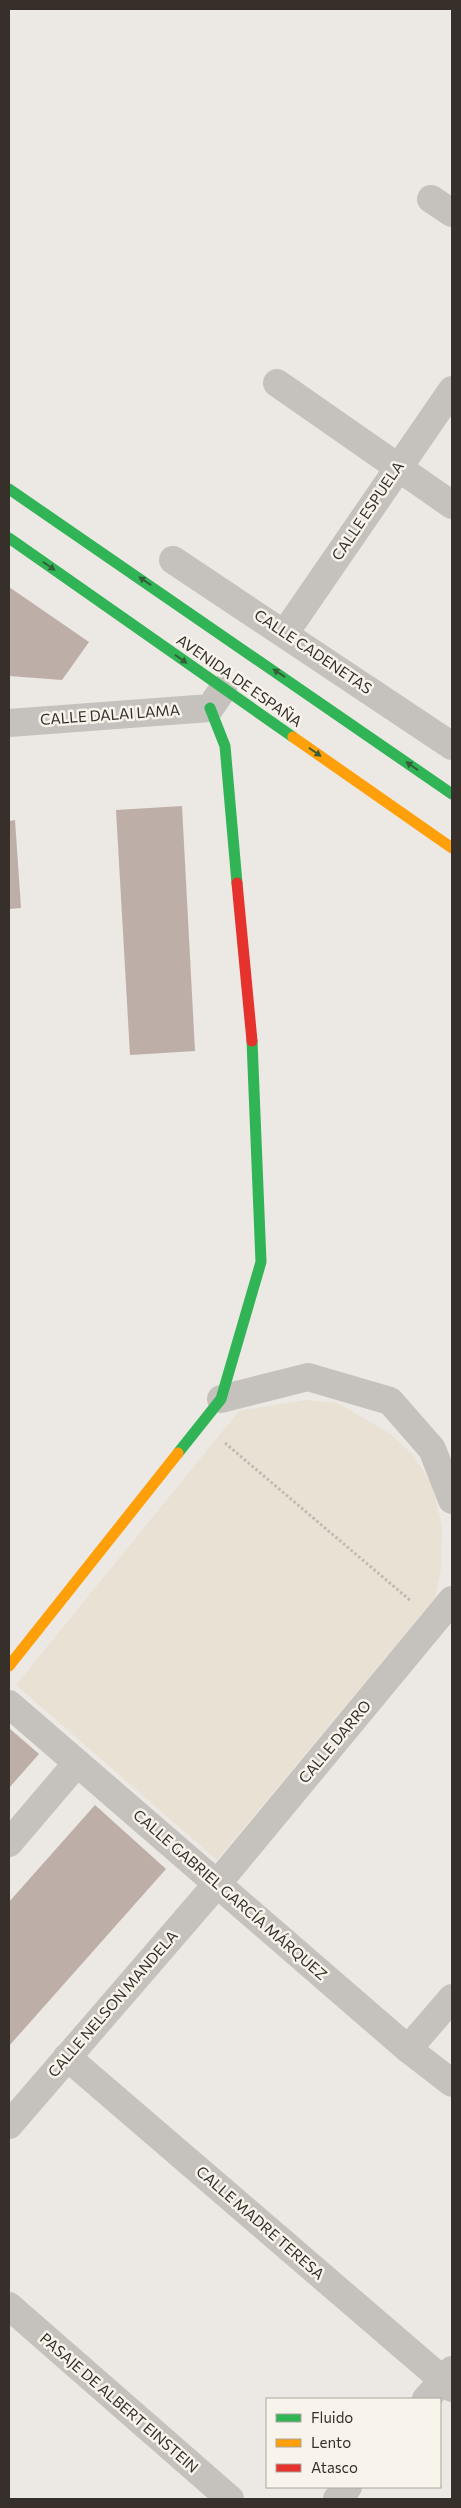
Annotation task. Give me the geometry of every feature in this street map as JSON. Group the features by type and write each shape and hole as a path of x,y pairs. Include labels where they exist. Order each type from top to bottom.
{"main road":[{"name":"AVENIDA DE ESPAÑA","path":"9,488 452,794"},
{"name":"AVENIDA DE ESPAÑA","path":"9,538 217,698 452,848"},
{"path":"9,1666 221,1398 261,1262 254,1067 225,746 217,698"}],"street":[{"path":"277,383 452,505"},
{"name":"CALLE ESPUELA","path":"285,633 452,390"},
{"name":"CALLE CADENETAS","path":"173,560 452,746"},
{"name":"CALLE DALAI LAMA","path":"9,723 217,698"},
{"path":"221,1398 308,1377 390,1400 432,1449 452,1500"},
{"name":"CALLE DARRO","path":"217,1884 447,1600"},
{"name":"CALLE GABRIEL GARCÍA MÁRQUEZ","path":"9,1704 408,2049 452,2083"},
{"path":"9,1843 77,1762"},
{"name":"CALLE NELSON MANDELA","path":"9,2125 217,1884"},
{"path":"408,2049 452,1998"},
{"name":"CALLE MADRE TERESA","path":"67,2057 443,2384"},
{"name":"PASAJE DE ALBERT EINSTEIN","path":"9,2306 230,2499"},
{"path":"337,2499 347,2488"}],"path":[{"path":"202,1423 447,1600"}],"shaded area":[{"path":"306,1400 337,1403 391,1434 414,1456 432,1485 442,1525 441,1568 435,1598 217,1860 16,1685 239,1411"}],"building":[{"path":"9,587 89,642 62,680 9,676"},
{"path":"182,806 195,1051 130,1055 116,810"},
{"path":"15,820 21,908 9,909 9,821"},
{"path":"9,1728 39,1754 9,1788"},
{"path":"95,1805 166,1869 9,2046 9,1902"}],"traffic: fast":[{"path":"9,489 452,794"},
{"path":"9,538 293,737"},
{"path":"210,708 225,746 237,883"},
{"path":"178,1453 221,1399 261,1262 252,1041"}],"traffic: slow":[{"path":"293,737 452,848"},
{"path":"9,1666 178,1453"}],"traffic: jam":[{"path":"237,883 252,1041"}]}
